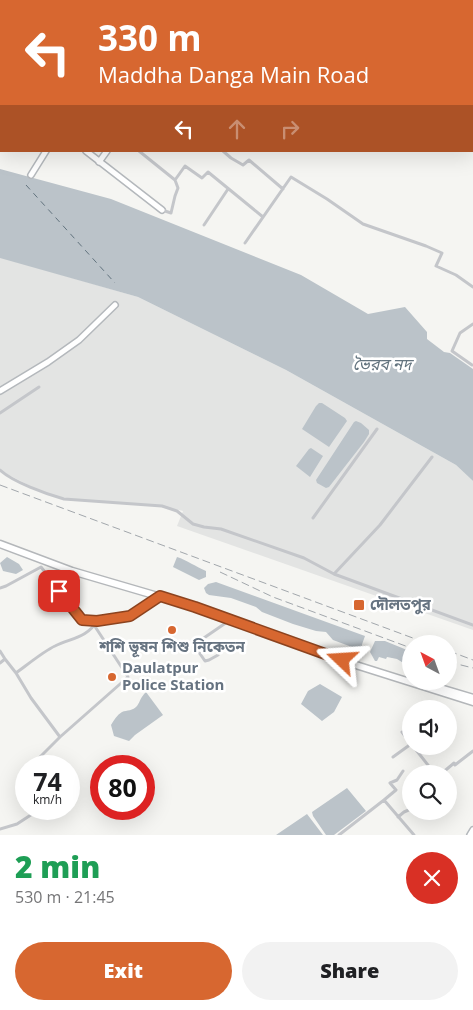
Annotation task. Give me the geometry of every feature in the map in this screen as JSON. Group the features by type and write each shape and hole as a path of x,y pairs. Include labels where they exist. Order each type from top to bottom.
{"highway":[{"path":"0,542 72,571 160,596 359,666 473,702"},
{"path":"0,542 76,568 187,601 402,676"},
{"path":"448,690 473,698"}],"main road":[{"path":"31,175 45,152"},
{"path":"87,152 162,210"},
{"path":"99,162 107,152"},
{"path":"0,391 48,362 79,340 115,304"},
{"path":"470,835 473,830"}],"street":[{"path":"139,152 175,180 178,188 171,214 162,210"},
{"path":"224,152 243,165 249,160 283,189"},
{"path":"175,180 185,166 202,178 208,172 264,218"},
{"path":"246,243 291,177 328,199 363,224 442,253 436,266 456,275 473,287"},
{"path":"204,225 228,189"},
{"path":"472,365 452,351 460,333 473,324"},
{"path":"0,413 39,388"},
{"path":"313,518 377,428"},
{"path":"334,574 380,525 432,457"},
{"path":"0,470 6,475 48,495 64,499 162,506 177,511 193,524 221,529 304,558 334,574 473,626"},
{"path":"0,588 41,567 82,620 97,621 130,616 160,596"},
{"path":"218,655 205,661 196,648 198,642 231,620"},
{"path":"16,673 53,646 82,637 97,621"},
{"path":"42,755 128,677 94,626"},
{"path":"0,651 16,673 30,698 60,737"},
{"path":"0,663 5,659"},
{"path":"393,757 402,751"},
{"path":"455,765 473,751"},
{"path":"419,755 427,765"},
{"path":"339,835 396,790 390,783 397,780 402,772"},
{"path":"384,800 414,835"},
{"path":"398,817 402,814"},
{"path":"0,829 17,824 23,820"}],"shaded area":[{"path":"0,257 138,297 286,370 456,465 473,481 473,630 177,526 183,511 162,506 85,501 48,495 1,471"}],"water":[{"name":"ভৈরব নদ","path":"0,169 111,199 301,275 368,314 405,307 427,332 427,339 444,352 450,353 473,369 473,481 456,465 286,370 138,297 0,258"},
{"path":"319,403 322,403 347,421 329,447 302,429"},
{"path":"356,421 369,430 369,434 329,487 326,488 317,483 316,480"},
{"path":"311,448 323,456 310,477 296,466"},
{"path":"7,557 19,564 23,570 16,574 3,571 0,563"},
{"path":"177,557 206,571 206,577 199,580 173,567"},
{"path":"216,582 365,636 360,650 333,640 326,632 293,624 231,598 206,593 204,588 208,584"},
{"path":"375,641 385,641 402,648 402,662 387,657 386,659 379,657 375,661 370,652"},
{"path":"320,684 342,697 334,712 322,721 301,704 308,691"},
{"path":"146,692 163,715 129,741 114,736 111,725 114,719 122,712 135,708"},
{"path":"347,788 366,811 334,835 326,835 312,812"},
{"path":"307,814 323,835 276,835"}],"ferry route":[{"path":"26,185 115,283"}],"railway":[{"path":"0,485 405,635"},
{"path":"220,572 273,597 402,645"},
{"path":"458,654 473,660"},
{"path":"458,664 473,668"}],"place":[{"name":"দৌলতপুর","path":"359,605"},
{"name":"শশি ভূষন শিশু নিকেতন","path":"172,630"},
{"name":"Daulatpur Police Station","path":"112,677"}],"route":[{"path":"59,591 82,620 97,621 130,616 160,596 342,660"}]}
